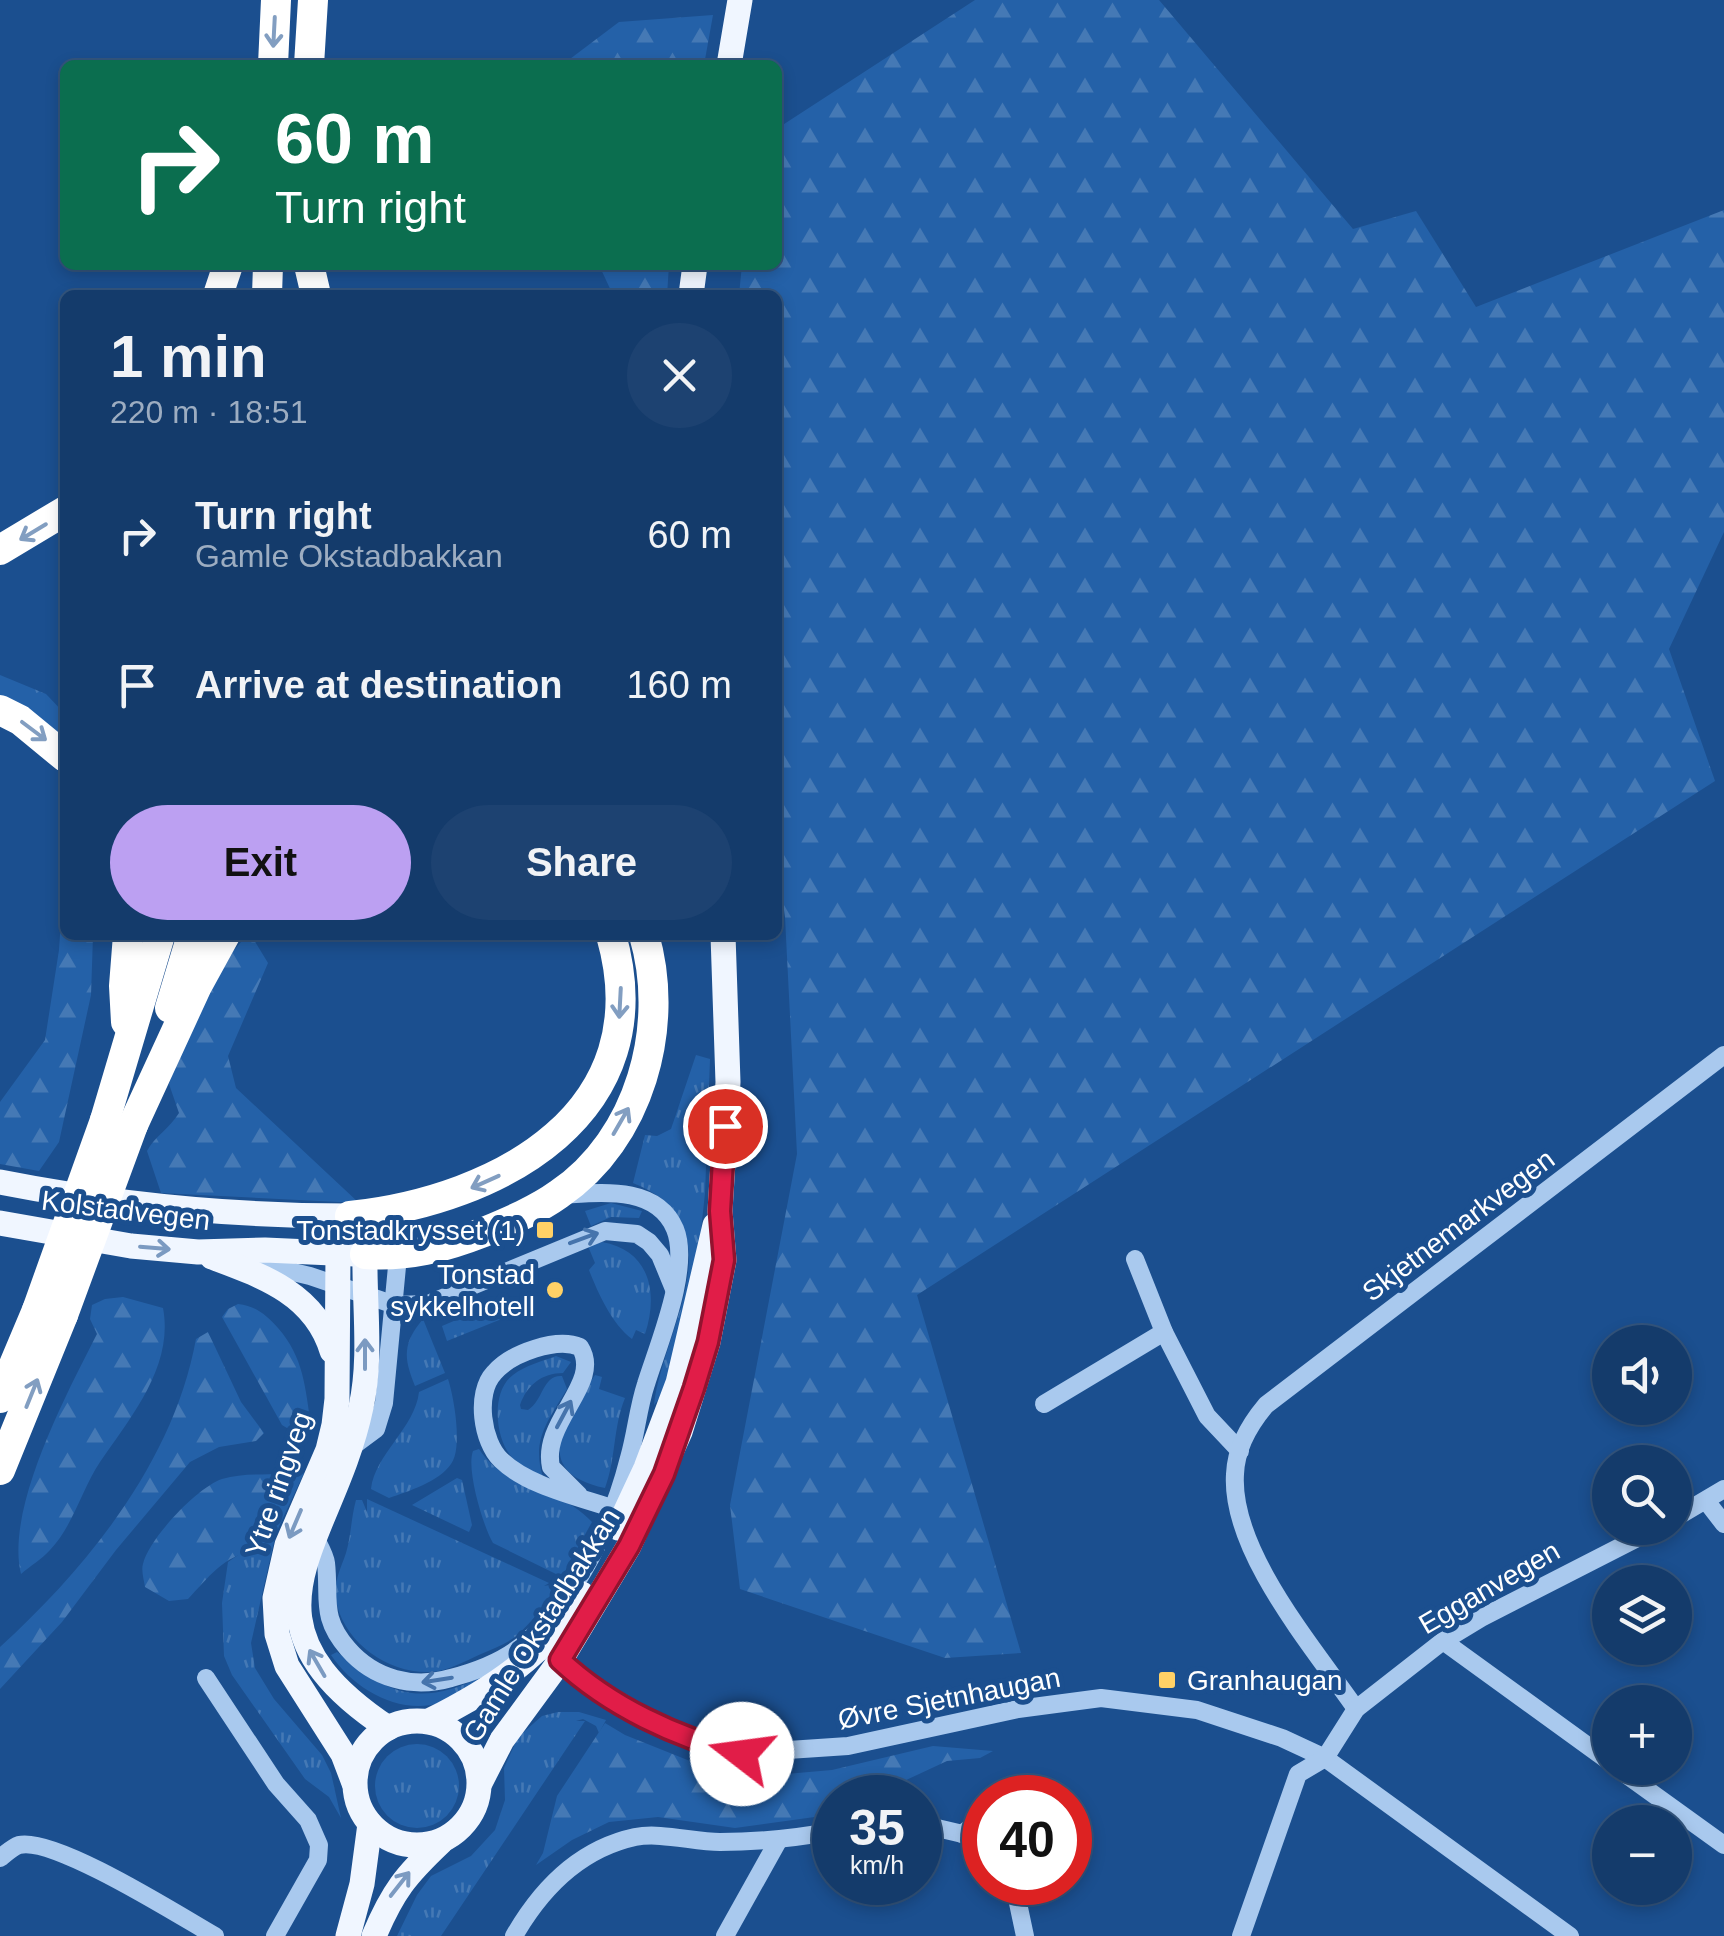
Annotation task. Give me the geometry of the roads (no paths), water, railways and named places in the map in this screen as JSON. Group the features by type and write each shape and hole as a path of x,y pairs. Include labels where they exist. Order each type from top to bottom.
{"highway":[{"path":"273,60 276,0"},
{"path":"309,60 313,0"},
{"path":"0,550 60,514"},
{"path":"0,710 20,720 60,753"},
{"path":"119,1122 127,1050 124,986 128,940"},
{"path":"127,1050 159,940"},
{"path":"0,1470 50,1313 190,940"},
{"path":"119,1122 221,940"},
{"path":"350,1216 425,1204 460,1192 537,1153 570,1123 604,1070 618,1037 622,997 612,940"},
{"path":"351,1253 398,1256 456,1243 499,1226 559,1194 592,1165 620,1126 648,1060 655,986 645,940"},
{"path":"0,1398 50,1313"}],"main road":[{"path":"730,60 740,0"},
{"name":"Gamle Okstadbakkan","path":"626,1514 680,1432 708,1342 724,1260 720,1211 728,1082 723,940"},
{"name":"Kolstadvegen","path":"0,1182 125,1205 196,1212 350,1216"},
{"name":"Gamle Okstadbakkan","path":"429,1722 500,1682 543,1650 613,1575 626,1514 664,1426 691,1336 706,1257 720,1211"},
{"name":"Ytre ringveg","path":"350,1216 351,1253 364,1294 362,1405 314,1535 299,1602 303,1634 316,1665 355,1706 388,1728"},
{"name":"Kolstadvegen","path":"0,1223 131,1246 198,1252 351,1253"},
{"name":"Ytre ringveg","path":"198,1252 265,1277 300,1300 316,1316 336,1364"},
{"name":"Ytre ringveg","path":"351,1253 336,1284 334,1425 328,1450 286,1545 275,1598 277,1634 288,1666 343,1754 354,1783"},
{"name":"Gamle Okstadbakkan","path":"480,1782 543,1650"},
{"path":"374,1936 400,1882 470,1818 478,1801 480,1782 466,1743 449,1729 429,1722 408,1721 388,1728 364,1751 354,1783 356,1798 370,1824 384,1837 422,1846 441,1842"},
{"path":"348,1936 362,1884 370,1824"}],"street":[{"name":"Skjetnemarkvegen","path":"1356,1708 1269,1586 1240,1514 1234,1474 1248,1425 1266,1405 1724,1055"},
{"path":"314,1535 326,1562 325,1599 331,1623 361,1662 382,1674 416,1684 440,1682 543,1650 568,1594 626,1514 629,1460 641,1399 674,1289 679,1247 676,1230 666,1215 636,1196 559,1194"},
{"path":"198,1252 268,1264 396,1305 428,1304 605,1230 636,1234 649,1242 660,1255 674,1289"},
{"name":"Ytre ringveg","path":"348,1449 376,1429 384,1403 398,1256"},
{"path":"1135,1259 1164,1332 1206,1416 1240,1451"},
{"path":"1044,1404 1164,1332"},
{"path":"578,1495 551,1468 549,1443 587,1364 580,1347 568,1342 510,1361 494,1372 484,1399 485,1431 499,1460 555,1491 578,1495 626,1514"},
{"path":"629,1460 664,1426"},
{"path":"1692,1510 1724,1489"},
{"path":"1707,1502 1724,1524"},
{"name":"Egganvegen","path":"1325,1758 1356,1708 1443,1641 1624,1545"},
{"path":"1443,1641 1592,1749"},
{"name":"Øvre Sjetnhaugan","path":"543,1650 574,1674 663,1727 742,1754 848,1746 1018,1709 1101,1698 1197,1710 1282,1738 1325,1758 1570,1936"},
{"path":"206,1678 276,1784 308,1820 319,1845 318,1860 275,1936"},
{"path":"1241,1936 1298,1774 1325,1758"},
{"path":"1642,1785 1724,1844"},
{"path":"942,1829 962,1834"},
{"path":"514,1936 532,1906 576,1861 637,1836 716,1842 778,1841 812,1835"},
{"path":"725,1936 778,1841"},
{"path":"0,1858 19,1845 44,1846 86,1864 215,1936"},
{"path":"1019,1905 1024,1936"}],"place":[{"name":"Tonstadkrysset (1)","path":"545,1230"},
{"name":"Tonstad sykkelhotell","path":"555,1290"},
{"name":"Granhaugan","path":"1167,1680"}]}
